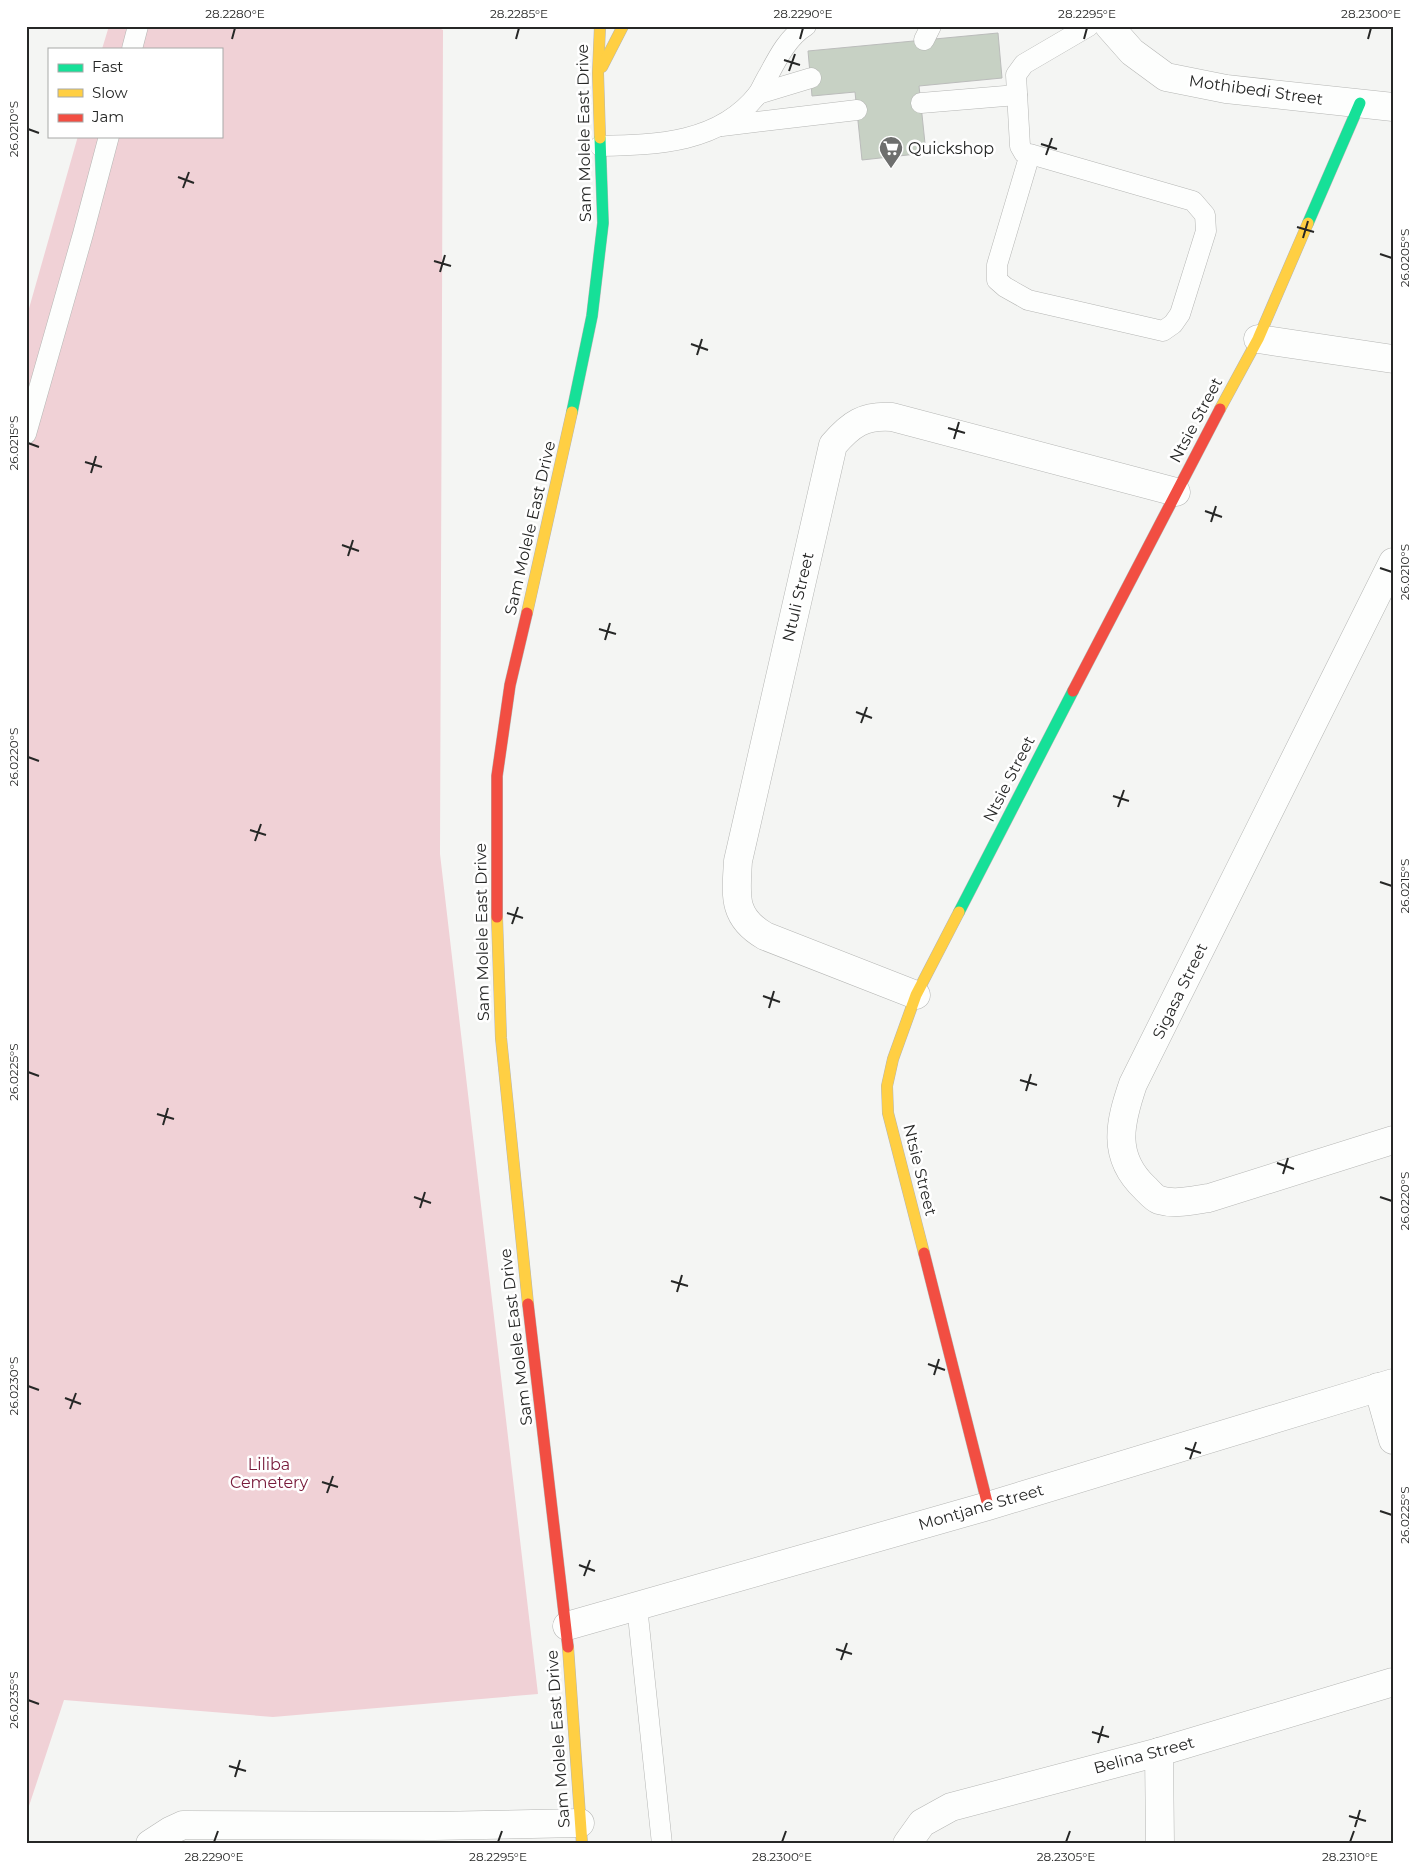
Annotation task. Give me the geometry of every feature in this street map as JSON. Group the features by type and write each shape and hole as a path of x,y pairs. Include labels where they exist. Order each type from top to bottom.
{"street":[{"path":"589,26 599,40"},
{"name":"Sam Molele East Drive","path":"581,1834 567,1626 526,1291 501,1038 496,880 497,776 510,685 564,451 592,316 603,222 598,73 600,26"},
{"path":"598,73 623,26"},
{"name":"Mothibedi Street","path":"1109,26 1132,52 1166,77 1226,90 1393,107"},
{"name":"Ntsie Street","path":"988,1506 888,1112 887,1086 893,1059 916,995 1176,492 1258,339 1360,103"},
{"path":"1258,339 1393,359"},
{"name":"Ntuli Street","path":"916,995 765,936 746,922 739,908 737,890 738,861 833,444 848,428 865,419 879,416 892,417 1176,492"},
{"name":"Sigasa Street","path":"1393,562 1133,1084 1123,1115 1121,1140 1126,1160 1138,1181 1157,1199 1183,1202 1209,1198 1393,1140"},
{"path":"1386,1385 1393,1440"},
{"name":"Montjane Street","path":"567,1626 988,1506 1386,1385"},
{"name":"Belina Street","path":"907,1844 922,1823 951,1807 1159,1752 1393,1682"},
{"path":"1159,1752 1160,1844"},
{"path":"150,1844 183,1825 434,1826 581,1834"}],"lane":[{"path":"132,48 138,26"},
{"path":"600,146 670,142 708,133 736,116 758,94 785,47 799,30 806,26"},
{"path":"1030,154 997,265 997,280 1005,287 1028,300 1163,331 1173,324 1180,314 1206,231 1205,215 1193,201 1030,154 1024,153 1020,146 1016,75 1024,64 1089,26"},
{"path":"758,94 811,78"},
{"path":"921,103 1017,95"},
{"path":"718,126 857,110"},
{"path":"26,434 108,138"},
{"path":"637,1606 662,1844"}],"green space":[{"name":"Liliba Cemetery","path":"109,26 435,26 443,30 440,854 538,1694 273,1717 64,1700 26,1815 26,319 77,138 222,138 222,48 102,48"}],"building":[{"path":"998,33 1002,78 919,86 926,153 862,160 855,92 812,96 808,51"}],"traffic: fast":[{"path":"1308,223 1360,103"},
{"path":"572,412 592,316 603,223 600,138"},
{"path":"959,912 1073,691"}],"traffic: slow":[{"path":"600,26 598,73 600,138"},
{"path":"602,67 623,26"},
{"path":"1220,409 1258,339 1308,223"},
{"path":"527,613 572,412"},
{"path":"924,1253 888,1113 887,1086 893,1059 916,995 959,912"},
{"path":"497,917 501,1038 528,1304"},
{"path":"568,1647 582,1844"}],"traffic: jam":[{"path":"1073,691 1220,409"},
{"path":"497,917 497,776 510,685 527,613"},
{"path":"924,1253 988,1506"},
{"path":"528,1304 568,1647"}],"place":[{"name":"Quickshop","path":"891,169"}]}
